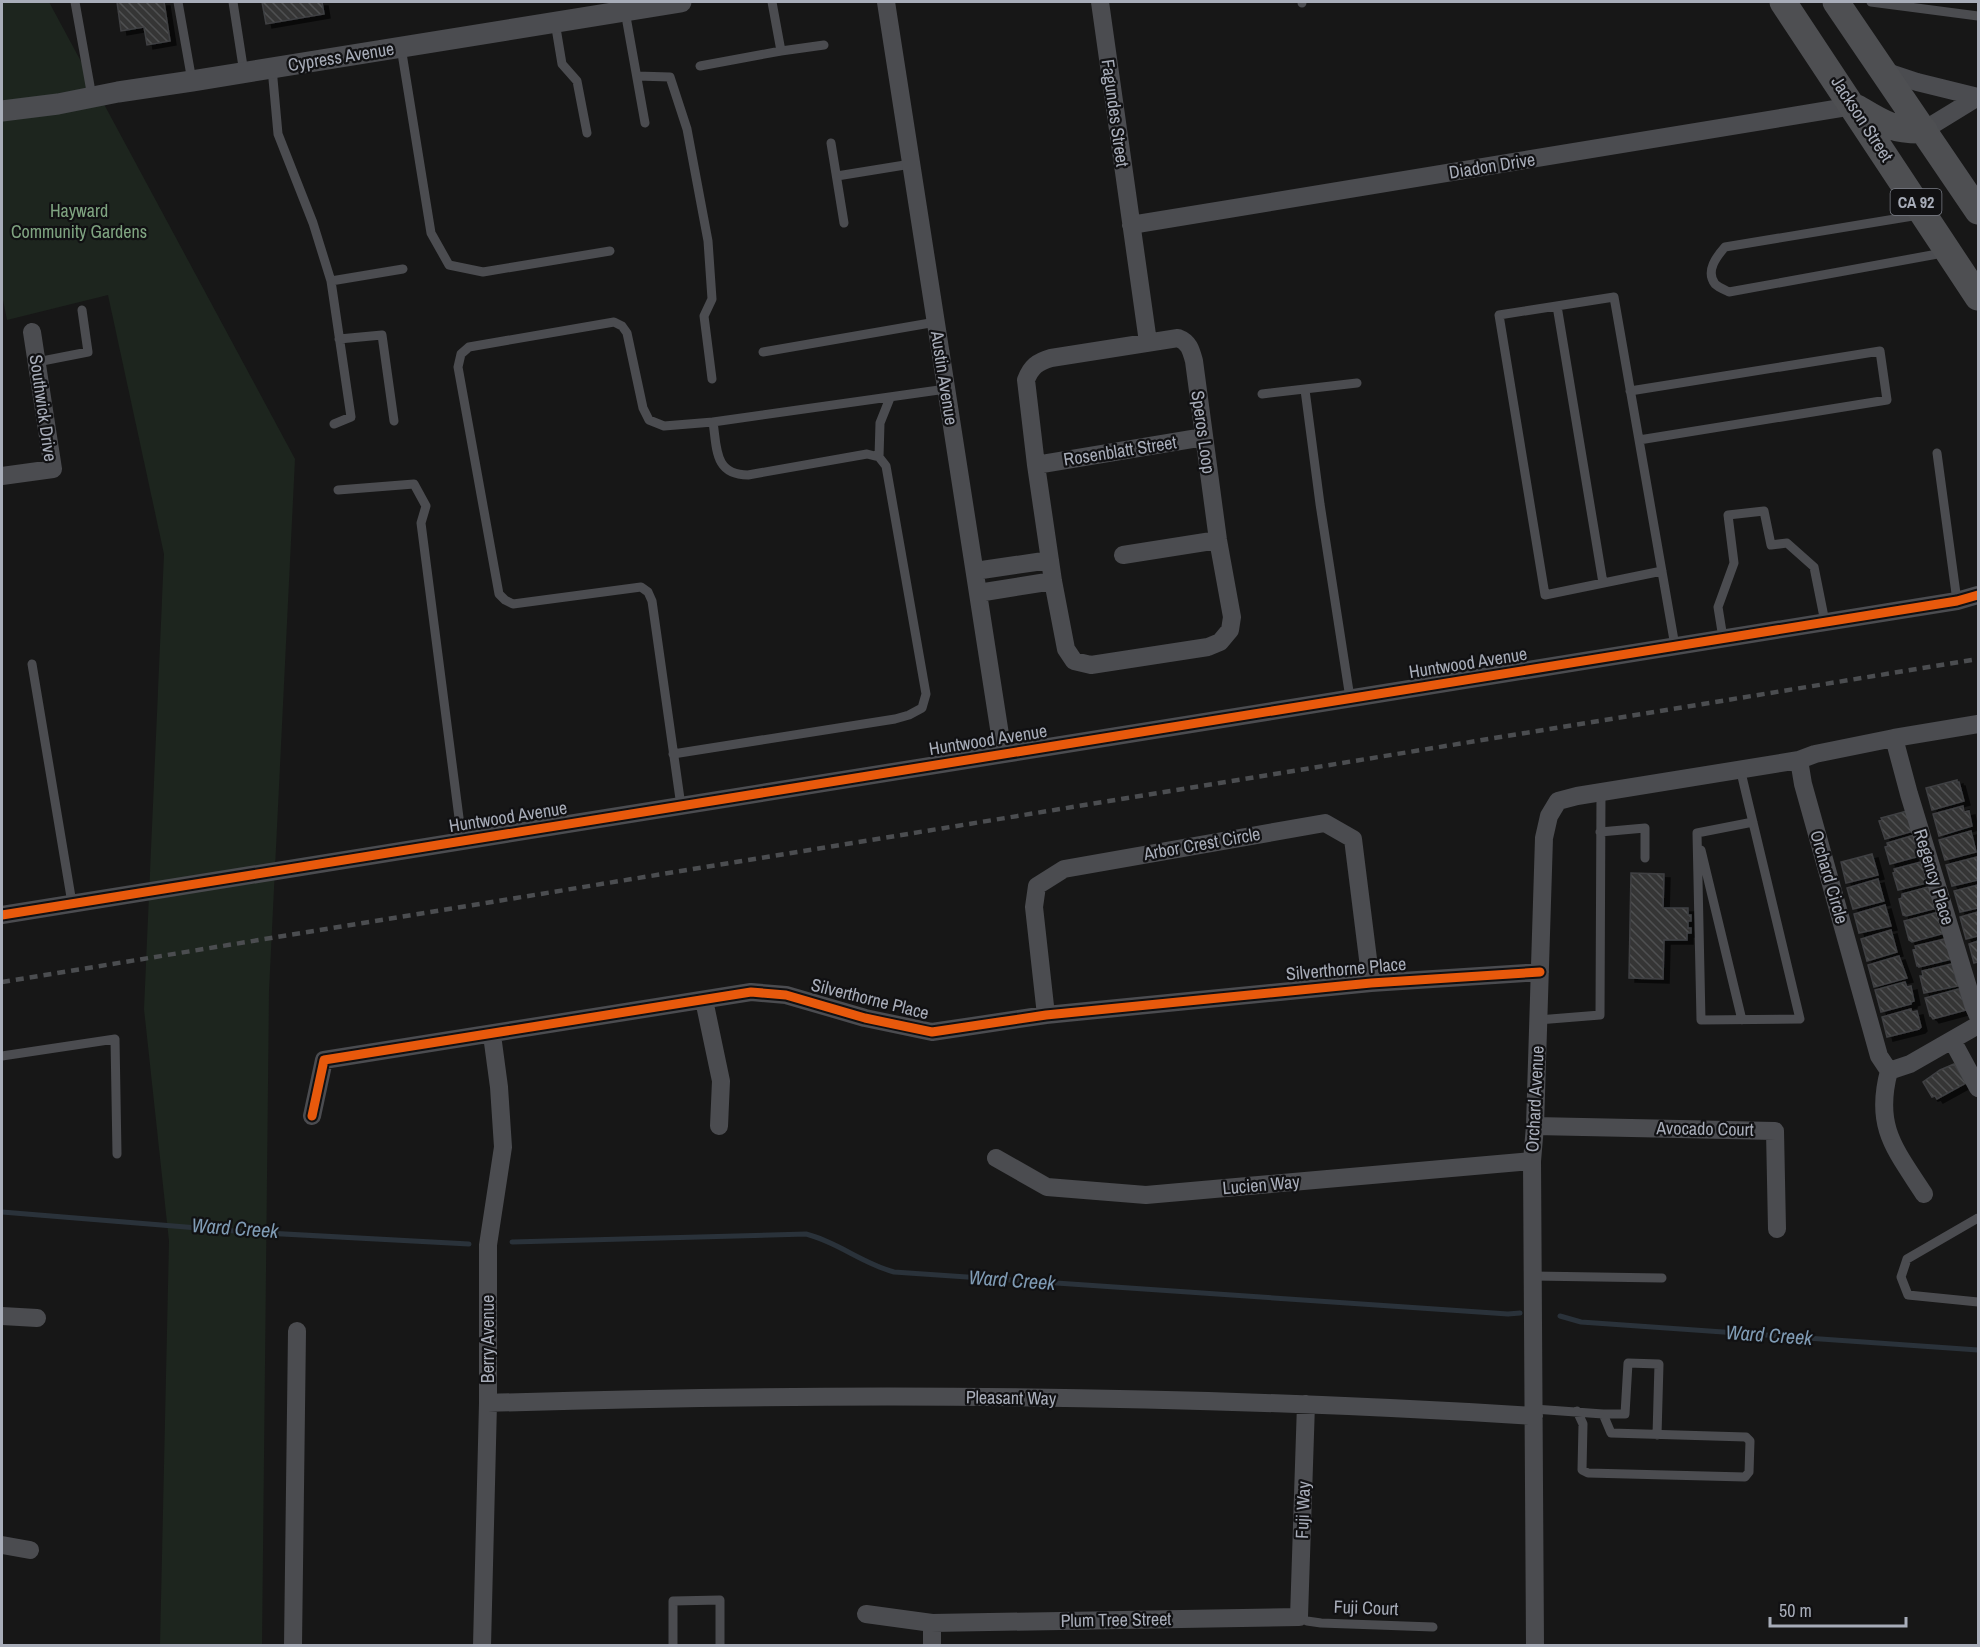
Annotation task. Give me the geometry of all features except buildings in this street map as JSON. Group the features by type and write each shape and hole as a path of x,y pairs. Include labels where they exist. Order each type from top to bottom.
{"main road":[{"name":"Jackson Street","path":"1783,2 1978,297"},
{"name":"CA 92","path":"1836,2 1978,211"},
{"path":"1853,106 1883,124 1904,130 1923,130"}],"street":[{"name":"Cypress Avenue","path":"2,111 681,2"},
{"name":"Austin Avenue","path":"886,2 1003,754"},
{"name":"Fagundes Street","path":"1100,2 1148,342"},
{"path":"1884,72 1978,97"},
{"path":"1923,130 1978,97"},
{"name":"Diadon Drive","path":"1131,225 1853,106"},
{"name":"Southwick Drive","path":"2,476 53,469 32,332"},
{"name":"Speros Loop","path":"1178,338 1191,347 1218,540 1232,617 1230,630 1220,642 1208,647 1090,665 1074,661 1066,649 1053,581 1026,380 1030,369 1040,361 1148,342 1178,338"},
{"name":"Rosenblatt Street","path":"1036,465 1204,437"},
{"path":"1123,555 1218,540"},
{"path":"975,571 1050,560"},
{"path":"978,593 1053,581"},
{"name":"Huntwood Avenue","path":"2,915 1957,601 1978,595"},
{"path":"1799,760 1815,754 1894,738 1978,724"},
{"name":"Regency Place","path":"1894,738 1912,805 1978,1016"},
{"name":"Orchard Avenue","path":"1535,1646 1532,1161 1544,838 1549,816 1558,801 1601,791 1799,760"},
{"name":"Orchard Circle","path":"1799,760 1803,784 1880,1056 1890,1071"},
{"name":"Arbor Crest Circle","path":"1046,1014 1034,908 1037,886 1064,868 1324,823 1353,839 1371,983"},
{"name":"Silverthorne Place","path":"312,1116 324,1060 752,992 786,995 865,1018 932,1032 1046,1014 1371,983 1540,972"},
{"path":"704,1000 721,1081 719,1126"},
{"path":"1924,1194 1892,1145 1886,1128 1885,1088 1890,1071 1910,1064 1978,1025"},
{"name":"Berry Avenue","path":"482,1646 488,1403 488,1245 503,1147 499,1087 492,1035"},
{"path":"1952,1040 1978,1088"},
{"name":"Avocado Court","path":"1535,1126 1775,1131 1777,1229"},
{"name":"Lucien Way","path":"996,1158 1047,1187 1146,1195 1532,1161"},
{"path":"2,1316 37,1318"},
{"path":"293,1646 297,1331"},
{"name":"Pleasant Way","path":"488,1403 888,1395 1306,1404 1534,1412"},
{"name":"Fuji Way","path":"1299,1617 1306,1404"},
{"path":"2,1545 30,1550"},
{"name":"Plum Tree Street","path":"866,1614 932,1623 1299,1617"},
{"path":"932,1623 932,1646"}],"lane":[{"path":"75,2 92,97"},
{"path":"178,2 192,81"},
{"path":"232,2 244,73"},
{"path":"772,2 781,51"},
{"path":"1871,2 1978,16"},
{"path":"625,11 645,123"},
{"path":"555,22 562,64 577,81 587,133"},
{"path":"700,66 824,45"},
{"path":"401,47 431,233 449,266 483,272 610,251"},
{"path":"272,68 278,134 314,223 331,281 351,417 334,424"},
{"path":"637,76 670,77 687,129 708,241 712,299 704,316 712,379"},
{"path":"831,143 844,223"},
{"path":"837,176 911,164"},
{"path":"1924,214 1725,247 1714,260 1712,274 1715,284 1729,292 1949,252"},
{"path":"331,281 403,269"},
{"path":"1662,571 1545,595 1499,315 1614,297 1630,391 1639,440 1662,571 1675,646"},
{"path":"1557,306 1603,583"},
{"path":"37,362 88,352 82,310"},
{"path":"681,806 652,601 648,592 641,587 513,604 499,594 458,367 464,350 469,347 614,322 622,326 627,333 643,408 649,420 664,426 713,422 946,389"},
{"path":"763,352 936,322"},
{"path":"339,339 382,335 394,421"},
{"path":"1630,391 1880,351 1887,400 1639,440"},
{"path":"1262,394 1357,383"},
{"path":"1305,390 1350,698"},
{"path":"879,457 880,423 890,398"},
{"path":"673,754 895,720 922,708 926,694 886,466 879,457 867,454 748,475 736,475 725,468 719,459 713,422"},
{"path":"1937,453 1957,601"},
{"path":"338,490 414,484 426,506 421,524 462,841"},
{"path":"1723,638 1718,607 1734,563 1728,515 1764,511 1771,545 1787,543 1814,567 1825,622"},
{"path":"32,664 72,903"},
{"path":"1697,833 1701,1020 1800,1019 1740,768"},
{"path":"1538,1020 1600,1015 1601,791"},
{"path":"1697,833 1753,822"},
{"path":"1600,832 1645,828 1645,858"},
{"path":"1697,833 1743,1020"},
{"path":"2,1056 115,1039 117,1154"},
{"path":"1978,1218 1907,1259 1901,1277 1908,1295 1978,1302"},
{"path":"1533,1276 1662,1278"},
{"path":"1534,1412 1577,1411 1625,1414 1628,1363 1659,1364 1657,1435"},
{"path":"1577,1411 1583,1424 1582,1470 1588,1473 1745,1477 1749,1472 1750,1441 1746,1437 1611,1433 1603,1414"},
{"path":"673,1646 673,1601 720,1600 720,1646"},
{"name":"Fuji Court","path":"1299,1617 1321,1623 1432,1627"}],"green space":[{"name":"Hayward Community Gardens","path":"2,2 49,2 295,459 269,991 262,1645 160,1645 169,1241 144,1009 164,554 108,295 7,320 2,295"}],"waterway":[{"name":"Ward Creek","path":"2,1212 247,1232 469,1244"},
{"name":"Ward Creek","path":"512,1242 806,1234 894,1272 1520,1313"},
{"name":"Ward Creek","path":"1560,1316 1581,1322 1978,1350"}],"railway":[{"path":"2,982 1978,659"}],"cycle path":[{"path":"2,915 1957,601 1978,595"},
{"path":"312,1116 324,1060 751,992 786,995 865,1018 932,1032 1046,1015 1371,983 1540,972"}]}
